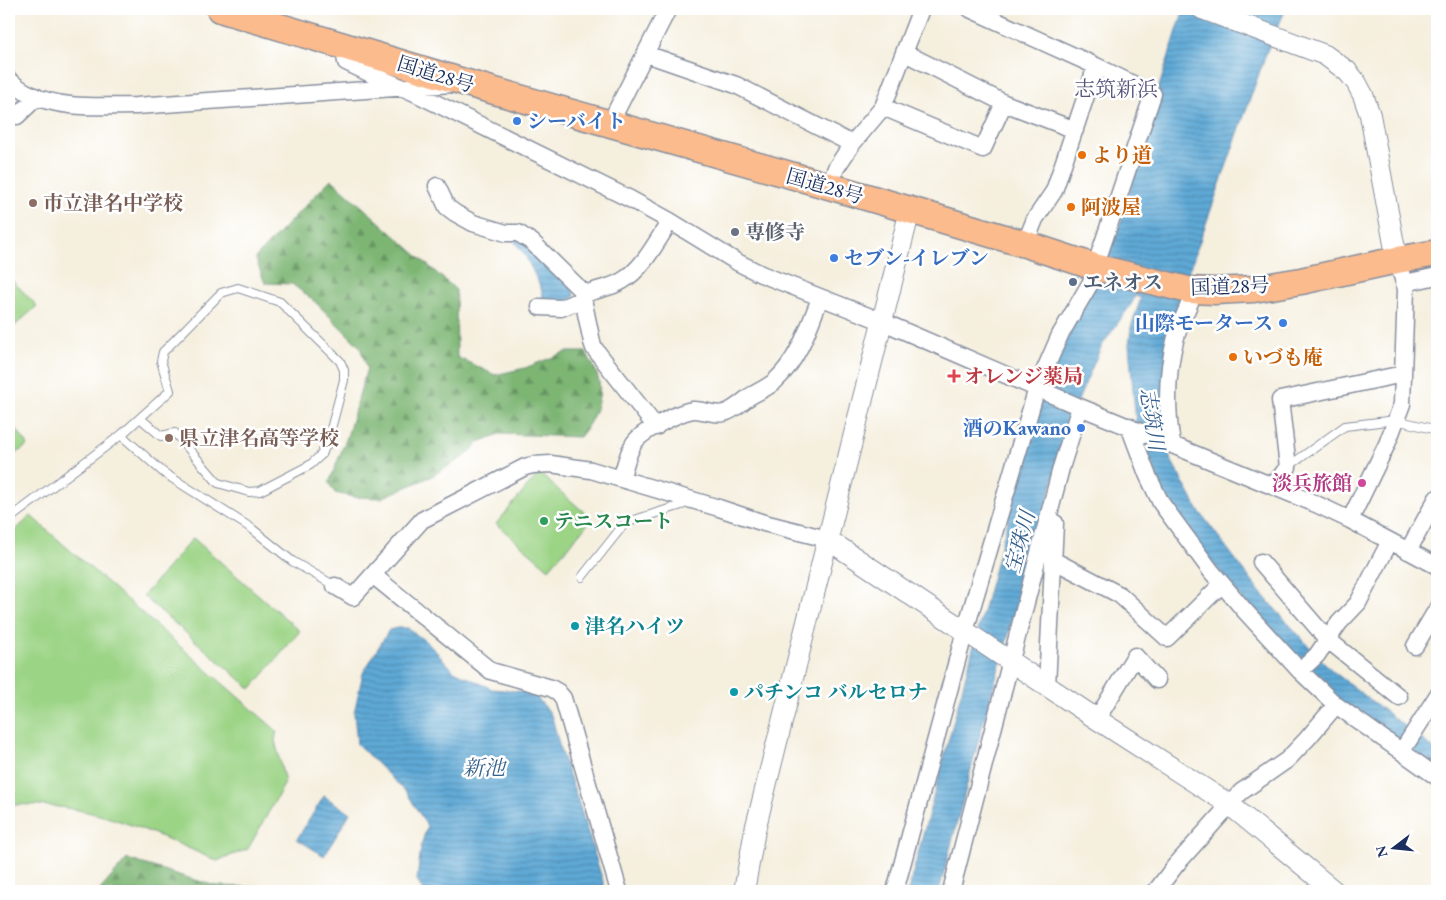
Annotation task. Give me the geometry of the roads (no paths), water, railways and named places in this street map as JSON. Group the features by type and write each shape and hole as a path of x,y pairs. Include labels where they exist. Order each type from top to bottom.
{"highway":[{"name":"国道28号","path":"220,9 609,125 829,186 1025,244 1097,268 1192,290 1254,289 1301,281 1401,271 1437,253"}],"street":[{"path":"609,125 668,9"},
{"path":"829,186 836,168 852,144 883,107 921,9"},
{"path":"894,891 966,632 1039,388 1060,334 1092,282 1153,94 970,9"},
{"path":"1202,9 1279,36 1325,55 1347,71 1356,82 1370,115 1401,271 1402,404 1387,444 1350,520"},
{"path":"343,46 346,62 404,88 622,195 670,221 737,262 820,298 881,321 1080,407 1273,486 1350,520 1437,566"},
{"path":"904,53 1004,103 1075,130"},
{"path":"646,54 736,85 852,144"},
{"path":"1025,244 1035,219 1054,191 1096,66"},
{"path":"9,80 37,97 92,107 136,106 466,83"},
{"path":"17,116 37,97"},
{"path":"883,107 983,149 1004,103"},
{"path":"437,186 441,198 447,207 473,223 506,233 518,233 532,242 584,296 594,348 656,427"},
{"path":"744,891 755,830 910,210"},
{"path":"540,307 561,308 584,296 622,281 632,274 644,260 670,221"},
{"path":"1401,271 1437,276"},
{"path":"1170,443 1168,418 1170,370 1176,336 1192,290"},
{"path":"622,479 628,454 636,441 656,427 674,416 689,411 704,410 723,414 774,382 788,366 804,342 820,298"},
{"path":"1273,486 1288,467 1280,400 1403,374"},
{"path":"951,891 1008,659 1061,468 1080,407"},
{"path":"1131,427 1147,474 1161,503 1245,612 1300,671 1336,705 1437,777"},
{"path":"335,586 353,597 374,576 422,520 524,467 533,465 551,464 591,470 764,523 827,539 1230,805 1334,891"},
{"path":"1408,551 1437,498"},
{"path":"1047,686 1055,520 1049,516"},
{"path":"1300,671 1317,655 1339,623 1358,603 1390,542"},
{"path":"1053,560 1120,595 1167,638 1222,584"},
{"path":"1261,562 1328,639 1400,697"},
{"path":"374,576 491,671 551,688 563,698 620,891"},
{"path":"1416,646 1437,609"},
{"path":"1097,719 1135,656 1157,680"},
{"path":"1402,752 1437,696"},
{"path":"1156,891 1175,866 1241,792 1287,760 1336,705"}],"lane":[{"path":"9,519 121,435 170,391 161,361 163,352 221,293 231,289 242,288 280,302 340,360 344,370 344,380 327,444 321,455 310,465 260,491 250,492 218,483 175,433 161,436 140,418"},
{"path":"1288,467 1345,426 1396,420 1437,430"},
{"path":"121,435 164,472 251,528 292,561 335,586"},
{"path":"582,577 625,523 696,501"}],"water":[{"path":"1184,9 1286,9 1267,51 1190,269 1180,307 1164,434 1168,454 1197,508 1260,592 1334,672 1437,751 1437,773 1337,701 1283,649 1170,511 1136,423 1129,345 1131,327 1141,298 1135,296 1101,347 1073,412 985,716 939,891 908,891 1046,382 1061,342 1094,285 1122,219 1156,96"},
{"path":"516,237 569,282 575,296 568,302 544,301 541,288 526,257 512,238"},
{"name":"新池","path":"408,628 429,644 454,671 492,689 527,692 534,695 548,710 552,717 561,752 606,891 423,891 417,880 421,846 427,826 407,793 357,744 354,713 363,673 389,630"},
{"path":"324,796 350,813 324,856 297,839"}],"place":[{"name":"シーバイト","path":"517,121"},
{"name":"より道","path":"1082,155"},
{"name":"市立津名中学校","path":"33,203"},
{"name":"阿波屋","path":"1071,207"},
{"name":"専修寺","path":"735,232"},
{"name":"セブン-イレブン","path":"834,258"},
{"name":"エネオス","path":"1073,282"},
{"name":"山際モータース","path":"1283,323"},
{"name":"いづも庵","path":"1233,357"},
{"name":"オレンジ薬局","path":"954,376"},
{"name":"酒のKawano","path":"1081,428"},
{"name":"県立津名高等学校","path":"169,438"},
{"name":"淡兵旅館","path":"1362,483"},
{"name":"テニスコート","path":"544,521"},
{"name":"津名ハイツ","path":"575,626"},
{"name":"パチンコ バルセロナ","path":"734,692"}],"district":[{"name":"志筑新浜","path":"1116,89"}],"water label":[{"name":"志筑川","path":"1152,419"},
{"name":"宝珠川","path":"1020,542"}]}
